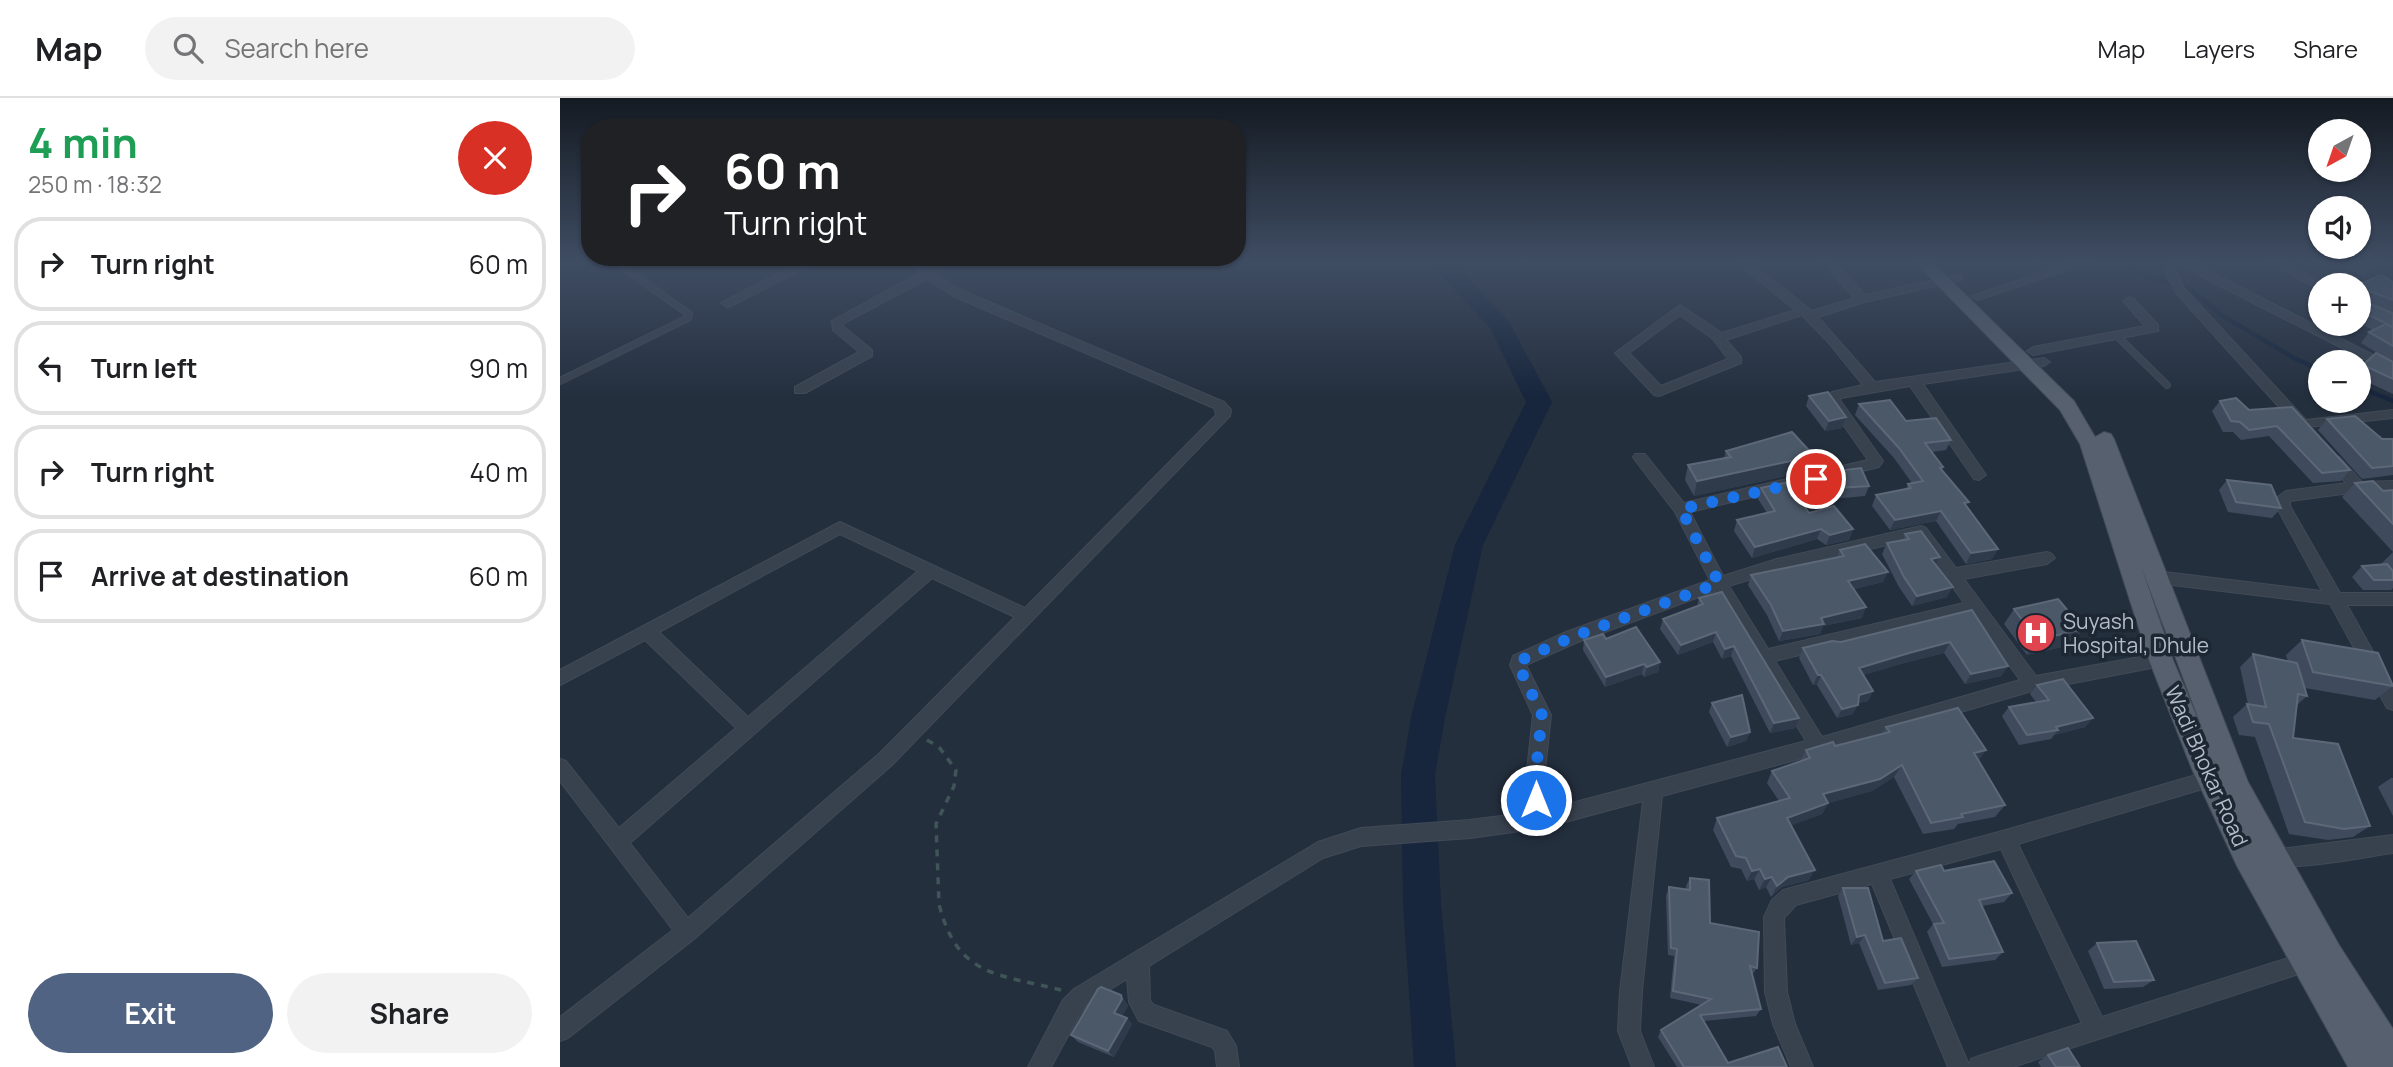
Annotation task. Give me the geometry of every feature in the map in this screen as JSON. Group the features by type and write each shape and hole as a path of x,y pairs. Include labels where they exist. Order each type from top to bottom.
{"main road":[{"name":"Wadi Bhokar Road","path":"1982,306 2086,410 2105,441 2237,787 2329,955 2393,1058"},
{"name":"Wadi Bhokar Road","path":"1986,306 2035,359 2090,444 2161,660 2210,779 2247,857 2365,1067"}],"street":[{"path":"800,390 867,353 837,327 838,321 861,306"},
{"path":"560,1030 687,932 835,804 914,731 1223,416 1224,410 1219,405 988,306"},
{"path":"1797,306 1833,340 1871,387"},
{"path":"1720,338 1835,306"},
{"path":"1681,509 1874,464 1876,461 1832,399 1837,395 2035,359 2154,328 2134,306"},
{"path":"2195,306 2358,487"},
{"path":"2268,306 2393,370"},
{"path":"1680,309 1720,338 1719,341 1735,357 1734,363 1662,393 1655,391 1621,356 1623,350 1680,309"},
{"path":"1914,381 1979,475"},
{"path":"2312,435 2393,414"},
{"path":"1640,457 1681,509 1719,583 1818,746"},
{"path":"2393,486 2358,487 2286,496 2282,499 2283,506 2393,703"},
{"path":"560,678 840,527 1027,616"},
{"path":"1543,819 1534,789 1542,715 1518,665 1519,661 1572,637 1719,583 1777,565 1921,532 2032,684"},
{"path":"1952,575 2047,558"},
{"path":"617,842 929,571"},
{"path":"2156,577 2336,600 2393,599"},
{"path":"1764,657 1976,607"},
{"path":"648,632 748,729"},
{"path":"1040,1067 1071,1008 1081,996 1318,851 1361,836 1470,829 1543,819 1818,746 2032,684 2161,660"},
{"path":"560,767 687,932"},
{"path":"1802,1067 1784,1024 1776,992 1774,917 1779,907 1790,897 2006,839 2210,779"},
{"path":"1643,1067 1629,1031 1654,788"},
{"path":"2006,839 2096,1029"},
{"path":"2247,857 2312,855 2393,844"},
{"path":"1878,873 1959,1067"},
{"path":"1979,1067 2329,955"},
{"path":"1139,959 1139,1001 1142,1009 1219,1039 1225,1046 1228,1067"}],"lane":[{"path":"560,381 688,318 689,314 678,306"},
{"path":"2117,336 2167,385"}],"path":[{"path":"914,731 939,747 956,769 954,786 936,824 939,904 964,957 985,971 1081,996"}],"building":[{"path":"2371,306 2393,313 2393,327 2371,316"},
{"path":"2386,324 2393,328 2393,346 2371,333"},
{"path":"2376,353 2393,362 2393,379 2371,369 2371,358"},
{"path":"1828,392 1846,417 1829,421 1809,396"},
{"path":"2236,398 2249,410 2292,407 2350,470 2322,473 2277,426 2249,430 2240,422 2231,421 2220,401"},
{"path":"1890,400 1906,421 1936,418 1951,440 1925,443 1943,467 1940,468 1969,502 1964,503 1998,549 1971,553 1941,511 1895,520 1876,495 1911,488 1908,484 1923,481 1899,448 1859,404"},
{"path":"2355,416 2382,439 2393,439 2393,466 2372,468 2327,419"},
{"path":"1792,432 1814,456 1697,481 1688,465 1731,457 1726,451"},
{"path":"1861,468 1869,486 1837,488 1829,472"},
{"path":"2227,480 2271,485 2281,508 2236,502"},
{"path":"2373,481 2383,491 2393,490 2393,524 2355,483"},
{"path":"1788,482 1809,513 1834,506 1853,529 1830,535 1821,529 1755,547 1737,520 1775,511 1761,488"},
{"path":"1921,531 1940,557 1931,559 1953,587 1917,596 1887,543 1909,539 1905,534"},
{"path":"1865,544 1888,572 1848,581 1866,607 1821,618 1824,624 1783,631 1771,605 1751,575 1844,556 1840,550"},
{"path":"2387,564 2393,571 2393,580 2374,580 2362,566"},
{"path":"1722,592 1799,718 1774,723 1734,646 1725,649 1716,632 1681,645 1663,619 1703,604 1699,598"},
{"path":"2058,599 2083,629 2037,640 2014,609"},
{"path":"1972,610 2008,666 1971,674 1950,642 1859,668 1873,691 1859,695 1858,705 1842,709 1803,648 1832,641 1841,642"},
{"path":"1636,627 1660,662 1647,667 1644,664 1606,677 1584,640 1603,634 1606,639"},
{"path":"2302,640 2378,653 2393,686 2313,672"},
{"path":"2253,654 2297,663 2307,696 2298,694 2293,738 2338,744 2370,826 2344,829 2305,822 2269,724 2253,722 2247,704 2266,707"},
{"path":"2063,679 2093,718 2056,727 2058,730 2027,735 2009,707 2049,700 2037,685"},
{"path":"1742,695 1750,732 1731,737 1712,703"},
{"path":"1958,708 1986,750 1974,753 2005,805 1931,823 1902,765 1880,779 1823,794 1828,803 1787,818 1815,870 1788,877 1777,886 1772,877 1765,879 1760,869 1752,871 1746,858 1736,856 1717,818 1790,798 1772,771 1810,758 1806,750 1833,742 1835,746 1890,732 1886,727"},
{"path":"1994,861 2012,893 1979,900 2003,952 1949,959 1934,924 1944,923 1916,871 1941,865 1944,871"},
{"path":"1690,878 1709,880 1710,923 1759,932 1757,968 1750,966 1761,1009 1700,1015 1728,1063 1778,1047 1787,1067 1684,1067 1661,1030 1711,999 1673,991 1677,949 1671,948 1669,887 1690,890"},
{"path":"1843,888 1868,888 1883,941 1901,938 1918,978 1885,983 1865,935 1857,937"},
{"path":"2136,941 2154,980 2114,982 2097,943"},
{"path":"1101,987 1121,995 1122,999 1114,1013 1127,1018 1108,1051 1071,1035"},
{"path":"2068,1048 2080,1067 2056,1067 2048,1055"}],"waterway":[{"path":"1435,1067 1422,904 1418,775 1428,718 1469,545 1539,402 1500,325 1482,306"},
{"path":"2211,306 2223,316 2308,364"},
{"path":"2371,392 2393,401"}],"place":[{"name":"Suyash Hospital, Dhule","path":"2036,633"}],"route":[{"path":"1536,800 1534,789 1542,715 1518,665 1519,661 1524,656 1572,637 1719,583 1681,509 1816,479"}]}
